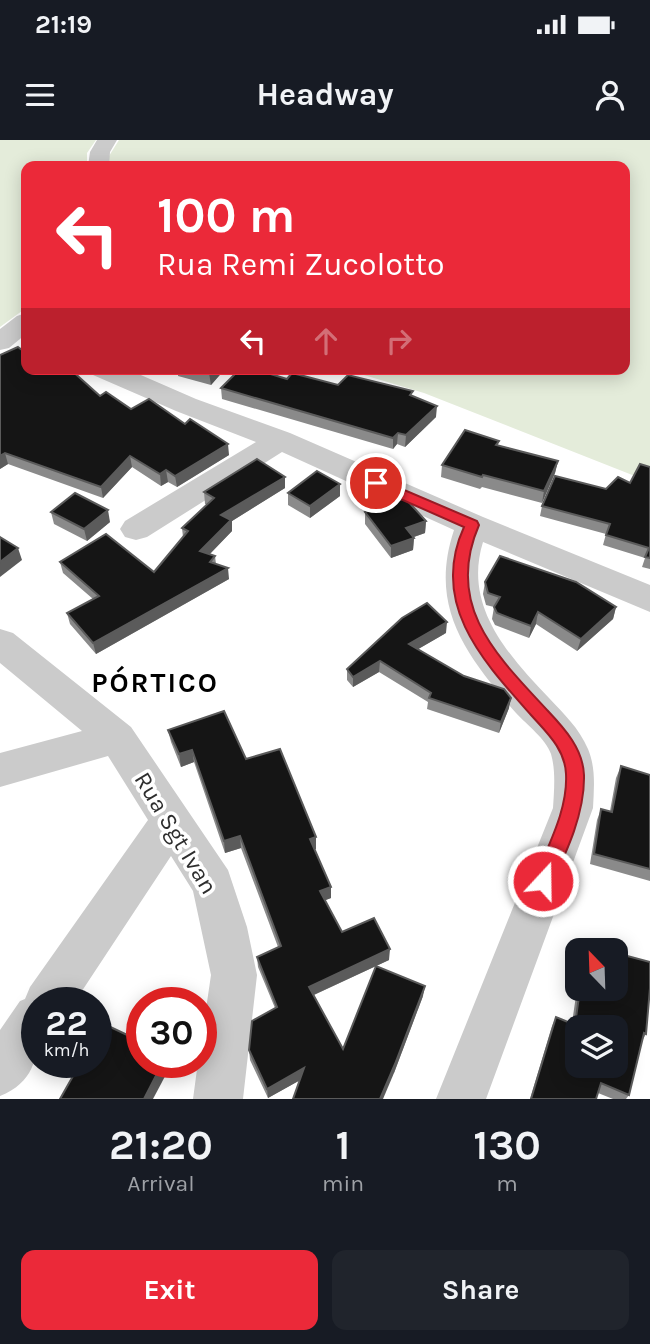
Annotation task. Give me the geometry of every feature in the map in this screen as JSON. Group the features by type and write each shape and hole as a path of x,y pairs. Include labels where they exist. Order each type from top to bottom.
{"street":[{"path":"99,161 100,152 107,140"},
{"path":"117,375 186,405 280,440 472,525 650,598"},
{"path":"136,529 280,440"},
{"path":"461,1099 573,808 575,772 565,741 491,660 463,604 460,574 463,546 472,525"},
{"name":"Rua Sgt Ivan","path":"0,643 117,738 213,884 234,975 218,1099"},
{"path":"0,770 117,738"},
{"path":"58,987 172,819"},
{"path":"0,1072 21,1041"}],"green space":[{"path":"0,140 96,140 87,153 87,161 21,161 21,312 0,327"},
{"path":"119,140 650,140 650,482 424,393 364,375 630,375 630,161 108,161"}],"building":[{"path":"18,347 21,349 21,375 77,375 100,396 106,392 131,409 149,399 185,424 190,419 228,444 175,476 166,470 160,474 130,456 101,487 5,453 0,456 0,355"},
{"path":"234,375 274,375 287,379 290,375 300,375 338,385 348,375 413,391 410,395 437,406 406,435 398,433 393,438 221,388"},
{"path":"465,430 499,441 496,445 558,461 544,491 442,465"},
{"path":"257,459 285,477 221,515 231,520 200,551 215,556 210,562 228,568 93,643 67,613 99,596 60,562 106,534 154,572 188,531 182,528 214,498 204,492"},
{"path":"640,464 650,467 650,558 645,557 649,548 606,535 610,524 542,506 555,476 606,489 618,477 630,483"},
{"path":"317,471 340,484 310,506 288,493"},
{"path":"75,493 108,510 84,529 51,512"},
{"path":"405,498 426,521 406,528 414,538 391,546 365,512"},
{"path":"0,537 18,548 0,562"},
{"path":"500,556 576,582 616,607 581,639 538,612 531,626 497,613 494,607 500,597 488,593 485,582"},
{"path":"427,603 447,622 409,644 464,676 504,689 511,698 501,722 429,698 431,693 380,661 353,677 347,669 402,618"},
{"path":"224,711 246,759 280,749 316,837 310,839 331,887 320,891 342,932 374,918 390,949 309,987 343,1049 376,966 425,986 380,1099 293,1099 304,1068 267,1089 249,1050 252,1021 277,1007 257,957 281,946 240,836 224,841 192,750 179,754 168,730"},
{"path":"621,766 650,775 650,869 594,854 601,809 612,812"},
{"path":"628,956 650,962 646,1034 644,1033 629,1095 601,1083 596,1099 531,1099 556,1017 565,1021 565,1078 628,1078 628,1015 576,1015 578,1001 628,1001"},
{"path":"112,1028 126,1034 126,1078 155,1078 144,1099 60,1099 72,1078 112,1078"}],"district":[{"name":"PÓRTICO","path":"155,682"}],"route":[{"path":"376,483 472,525 463,546 460,574 463,604 491,660 565,741 575,772 573,808 543,881"}]}
